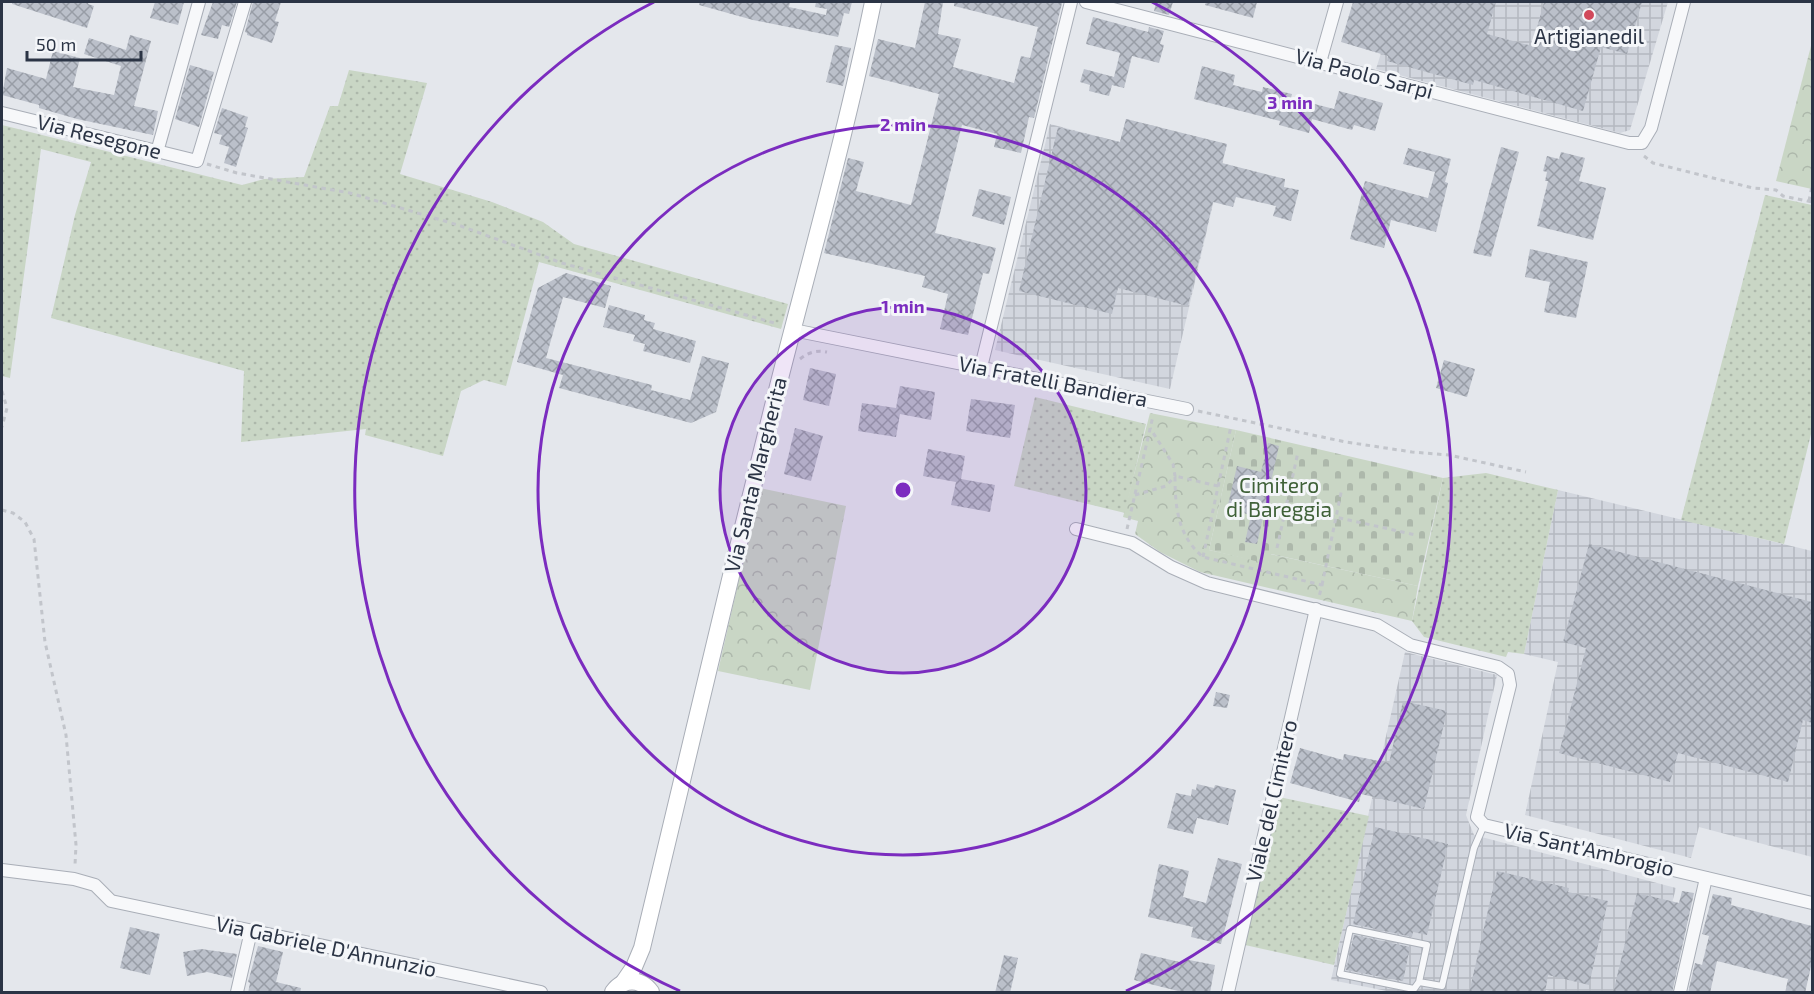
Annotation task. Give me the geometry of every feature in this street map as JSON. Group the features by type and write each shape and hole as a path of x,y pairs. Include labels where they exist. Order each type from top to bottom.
{"street":[{"path":"157,152 199,2"},
{"path":"197,161 245,2"},
{"name":"Via Santa Margherita","path":"618,988 634,967 642,948 789,328 861,58 873,2"},
{"path":"981,367 1071,2"},
{"name":"Via Paolo Sarpi","path":"1086,2 1629,143 1641,143"},
{"path":"1320,62 1337,2"},
{"path":"1641,143 1651,128 1683,2"},
{"name":"Via Resegone","path":"2,113 197,161"},
{"name":"Via Fratelli Bandiera","path":"789,328 1187,409"},
{"path":"1076,529 1132,543 1171,567 1207,584 1316,609"},
{"name":"Via Sant'Ambrogio","path":"1316,609 1377,625 1410,645 1498,667 1508,674 1510,685 1478,817 1484,825 1812,903"},
{"name":"Viale del Cimitero","path":"1228,993 1316,609"},
{"path":"2,870 74,879"},
{"path":"1680,993 1706,878"},
{"name":"Via Gabriele D'Annunzio","path":"74,879 95,885 111,901 541,993"},
{"path":"237,993 251,931"},
{"name":"Via Santa Margherita","path":"642,948 647,988"},
{"path":"618,988 630,981 647,988"}],"lane":[{"path":"1419,982 1442,986 1474,848 1484,825"},
{"path":"1350,929 1427,945 1419,982 1414,989 1340,974 1350,929"}],"path":[{"path":"1641,143 1645,158 1653,163 1762,190 1776,190 1783,195 1811,201 1812,186"},
{"path":"197,161 237,173 350,193 458,225 562,263 789,328"},
{"path":"2,391 7,408 2,426"},
{"path":"1125,541 1156,403"},
{"path":"1187,409 1346,442 1449,455 1526,472"},
{"path":"1203,557 1231,426"},
{"path":"1150,428 1173,464 1175,507 1190,546 1203,557 1322,585"},
{"path":"1277,548 1298,452"},
{"path":"1175,476 1218,486"},
{"path":"1135,495 1166,486 1175,476"},
{"path":"1316,609 1342,488"},
{"path":"1286,506 1416,535"},
{"path":"2,510 12,513 25,522 34,539 45,642 66,735 76,845 74,879"}],"shaded area":[{"path":"1397,2 1668,2 1630,130 1620,133 1376,69"},
{"path":"1126,119 1159,127 1152,155 1227,144 1170,389 995,350 1050,124 1120,142"},
{"path":"1558,490 1812,551 1812,857 1699,827 1691,858 1525,815 1558,662 1524,654"},
{"path":"1405,652 1497,675 1466,815 1474,835 1676,888 1648,992 1555,992 1546,990 1545,992 1392,992 1331,980"}],"green space":[{"path":"1812,42 1812,189 1776,181"},
{"path":"349,70 427,83 400,174 492,202 543,222 574,244 788,304 781,329 539,262 506,386 484,380 461,391 443,456 365,435 366,429 241,442 244,371 51,318 75,215 91,162 41,149 10,378 2,376 2,125 242,185 264,179 304,177 330,106 338,106"},
{"path":"1765,195 1812,205 1812,430 1784,544 1681,520"},
{"path":"1035,397 1146,424 1125,513 1014,486"},
{"path":"1150,413 1236,430 1209,550 1268,563 1270,554 1418,586 1412,621 1200,572 1160,552 1135,534 1138,521 1123,517"},
{"name":"Cimitero di Bareggia","path":"1236,430 1443,478 1418,586 1271,554 1268,564 1209,550"},
{"path":"1486,473 1558,490 1524,654 1508,652 1506,657 1424,637 1412,621 1443,478"},
{"path":"760,488 846,506 810,690 718,671"},
{"path":"1279,797 1369,816 1334,965 1245,945"}],"building":[{"path":"12,2 89,2 88,4 94,6 87,28 12,4"},
{"path":"155,2 184,2 178,25 150,18"},
{"path":"213,2 237,2 229,27 222,25 218,39 201,35"},
{"path":"253,2 281,2 275,21 279,22 272,43 247,35 245,32"},
{"path":"700,2 790,2 789,7 826,15 827,9 815,7 816,2 852,2 849,14 844,13 838,37 753,20 699,5"},
{"path":"925,2 943,2 938,34 961,39 953,67 1014,83 1021,56 1030,58 1038,27 954,6 954,2 1062,3 1034,118 1029,117 1021,153 994,147 997,134 962,125 935,233 996,248 989,274 983,273 968,335 940,329 948,294 922,287 925,276 824,253 848,158 864,162 856,191 911,205 939,94 869,76 878,39 915,48"},
{"path":"1156,2 1173,2 1169,15 1154,11"},
{"path":"1206,2 1257,2 1253,18 1205,5"},
{"path":"1353,2 1496,2 1487,34 1532,46 1544,2 1642,2 1627,54 1601,47 1583,111 1474,80 1473,85 1387,61 1388,56 1341,42"},
{"path":"1093,17 1148,32 1149,27 1164,31 1160,44 1164,45 1159,63 1132,56 1124,88 1112,85 1109,96 1089,91 1090,85 1080,82 1084,69 1114,77 1120,53 1086,44"},
{"path":"130,35 151,41 134,106 158,111 153,135 77,119 2,95 7,68 46,79 53,51 80,58 73,87 114,95 121,66 84,54 89,38 126,50"},
{"path":"835,45 851,48 843,86 826,82"},
{"path":"190,65 214,72 199,127 175,119"},
{"path":"1202,66 1235,75 1233,85 1262,92 1263,87 1292,94 1291,98 1334,109 1339,91 1383,103 1375,131 1354,125 1352,130 1312,119 1309,133 1279,125 1280,121 1194,99"},
{"path":"222,108 248,117 245,127 248,128 236,167 224,163 229,147 219,144 222,135 214,133"},
{"path":"1126,119 1227,144 1222,163 1285,179 1284,187 1299,190 1291,221 1273,216 1276,206 1236,197 1233,207 1213,202 1188,306 1118,288 1112,314 1019,291 1058,127 1120,142"},
{"path":"1501,147 1519,152 1491,257 1473,253"},
{"path":"1408,148 1451,159 1445,182 1448,183 1436,232 1391,220 1384,248 1350,239 1365,181 1428,198 1435,172 1403,164"},
{"path":"1561,152 1585,158 1579,181 1606,188 1593,240 1537,226 1548,181 1545,181 1547,172 1543,171 1547,156 1559,159"},
{"path":"979,189 1011,197 1004,225 972,216"},
{"path":"1530,249 1588,262 1576,318 1544,312 1550,282 1525,277"},
{"path":"566,273 611,286 605,308 563,297 546,358 652,385 651,390 690,400 702,356 729,363 716,412 691,423 559,388 563,375 517,362 538,288"},
{"path":"609,305 645,315 644,320 655,323 653,329 696,341 690,363 643,351 645,344 633,341 635,335 603,327"},
{"path":"1444,360 1475,369 1467,397 1436,388"},
{"path":"810,368 836,374 829,406 803,400"},
{"path":"900,386 935,392 931,420 900,414 896,437 858,431 862,403 896,408"},
{"path":"971,399 1015,405 1010,438 966,431"},
{"path":"795,428 823,436 811,481 784,474"},
{"path":"1268,443 1279,446 1257,544 1245,542 1251,515 1227,509 1237,466 1261,472"},
{"path":"928,449 965,456 961,479 995,485 990,512 951,505 956,482 923,476"},
{"path":"1589,544 1812,602 1812,723 1803,720 1788,782 1678,753 1670,782 1559,753 1586,648 1563,642"},
{"path":"1216,692 1230,695 1227,708 1213,706"},
{"path":"1403,701 1447,711 1424,809 1361,794 1359,802 1290,783 1300,748 1343,760 1344,754 1389,763"},
{"path":"1197,784 1236,790 1228,825 1197,818 1193,834 1167,828 1176,793 1191,796 1192,789 1196,790"},
{"path":"1375,827 1448,844 1427,935 1413,932 1412,937 1353,924"},
{"path":"1218,858 1242,864 1221,944 1191,937 1193,927 1148,917 1159,864 1189,871 1183,897 1206,903"},
{"path":"1497,871 1569,888 1568,892 1608,901 1589,985 1548,975 1545,993 1469,993"},
{"path":"1682,891 1694,893 1672,993 1613,993 1637,893 1679,903"},
{"path":"1713,894 1732,898 1731,905 1812,926 1812,962 1805,993 1785,993 1788,979 1717,961 1710,993 1688,993 1695,963 1702,965 1709,936 1702,934"},
{"path":"130,927 160,934 150,975 120,968"},
{"path":"1354,935 1410,947 1403,981 1346,970"},
{"path":"258,946 283,952 276,982 301,988 300,993 248,993 250,983 248,982"},
{"path":"201,949 237,954 232,978 207,972 187,976 183,952"},
{"path":"1141,953 1184,963 1184,959 1215,965 1210,993 1186,993 1134,980"},
{"path":"1004,955 1018,958 1010,993 995,993"}],"place":[{"name":"Artigianedil","path":"1589,15"}]}
